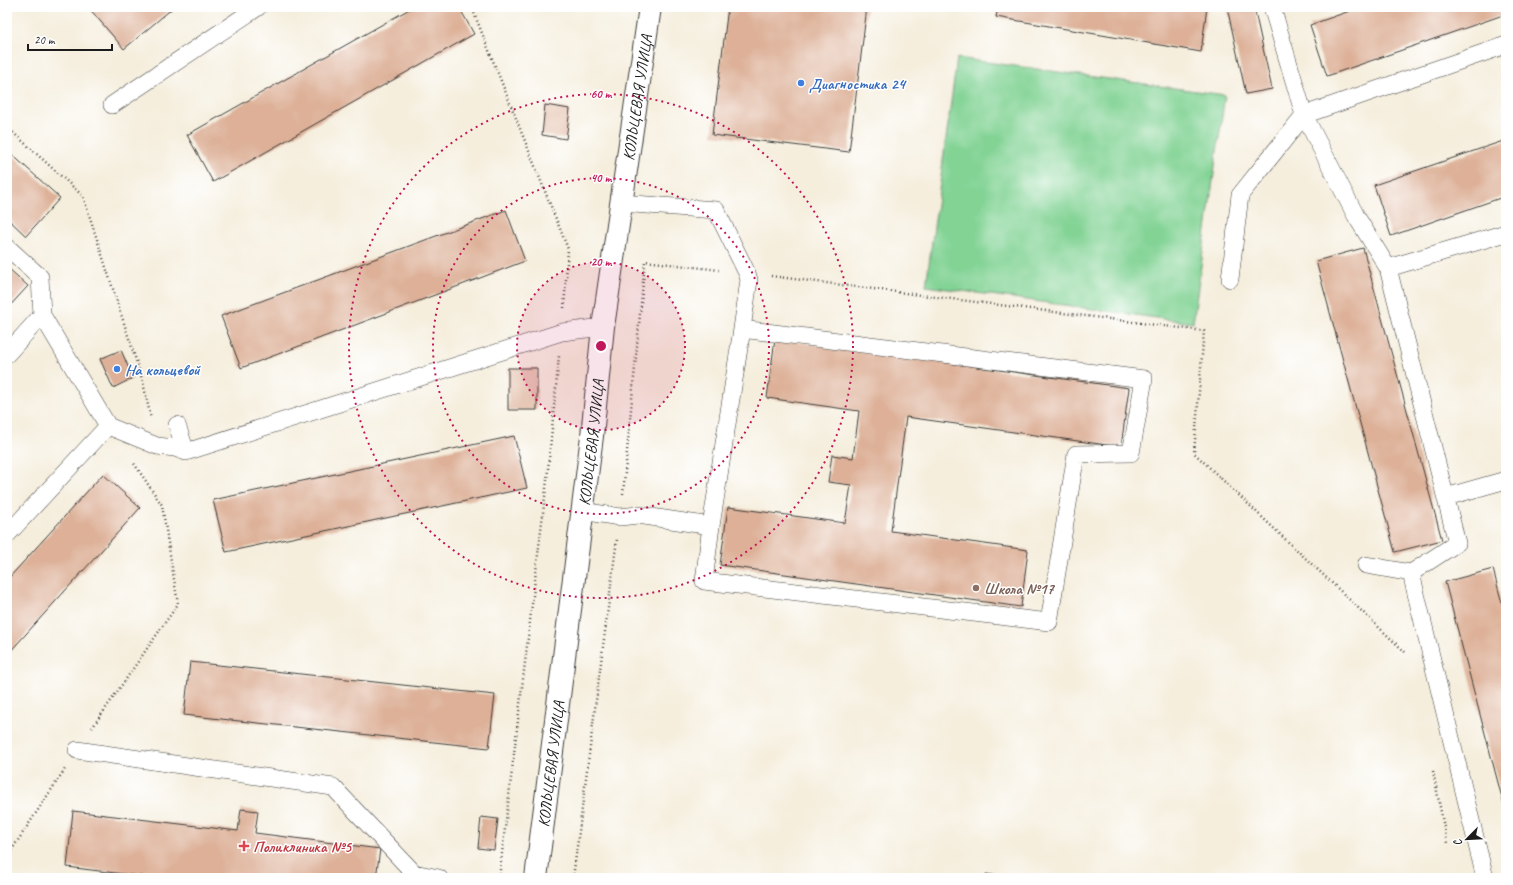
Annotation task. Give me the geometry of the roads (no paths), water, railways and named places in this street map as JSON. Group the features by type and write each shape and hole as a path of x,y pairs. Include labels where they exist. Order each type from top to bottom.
{"street":[{"name":"КОЛЬЦЕВАЯ УЛИЦА","path":"536,878 592,436 603,327 650,7"}],"lane":[{"path":"112,106 258,7"},
{"path":"1272,7 1304,115 1356,216 1388,268 1457,543 1411,573 1366,565"},
{"path":"1230,279 1240,195 1304,115 1506,45"},
{"path":"620,203 716,210 749,280 711,526 704,581 1049,622 1076,454 1131,453 1144,379 742,329"},
{"path":"1388,268 1506,233"},
{"path":"7,246 40,277 42,315 108,426 157,446 175,448 186,452 562,332 603,327"},
{"path":"7,354 42,315"},
{"path":"177,425 186,452"},
{"path":"7,535 108,426"},
{"path":"1446,497 1506,480"},
{"path":"582,511 620,517 638,515 711,526"},
{"path":"1411,573 1485,878"},
{"path":"77,750 333,787 412,876 439,878"}],"place":[{"name":"Диагностика 24","path":"801,83"},
{"name":"На кольцевой","path":"117,369"},
{"name":"Школа №17","path":"976,588"},
{"name":"Поликлиника №5","path":"244,846"}]}
